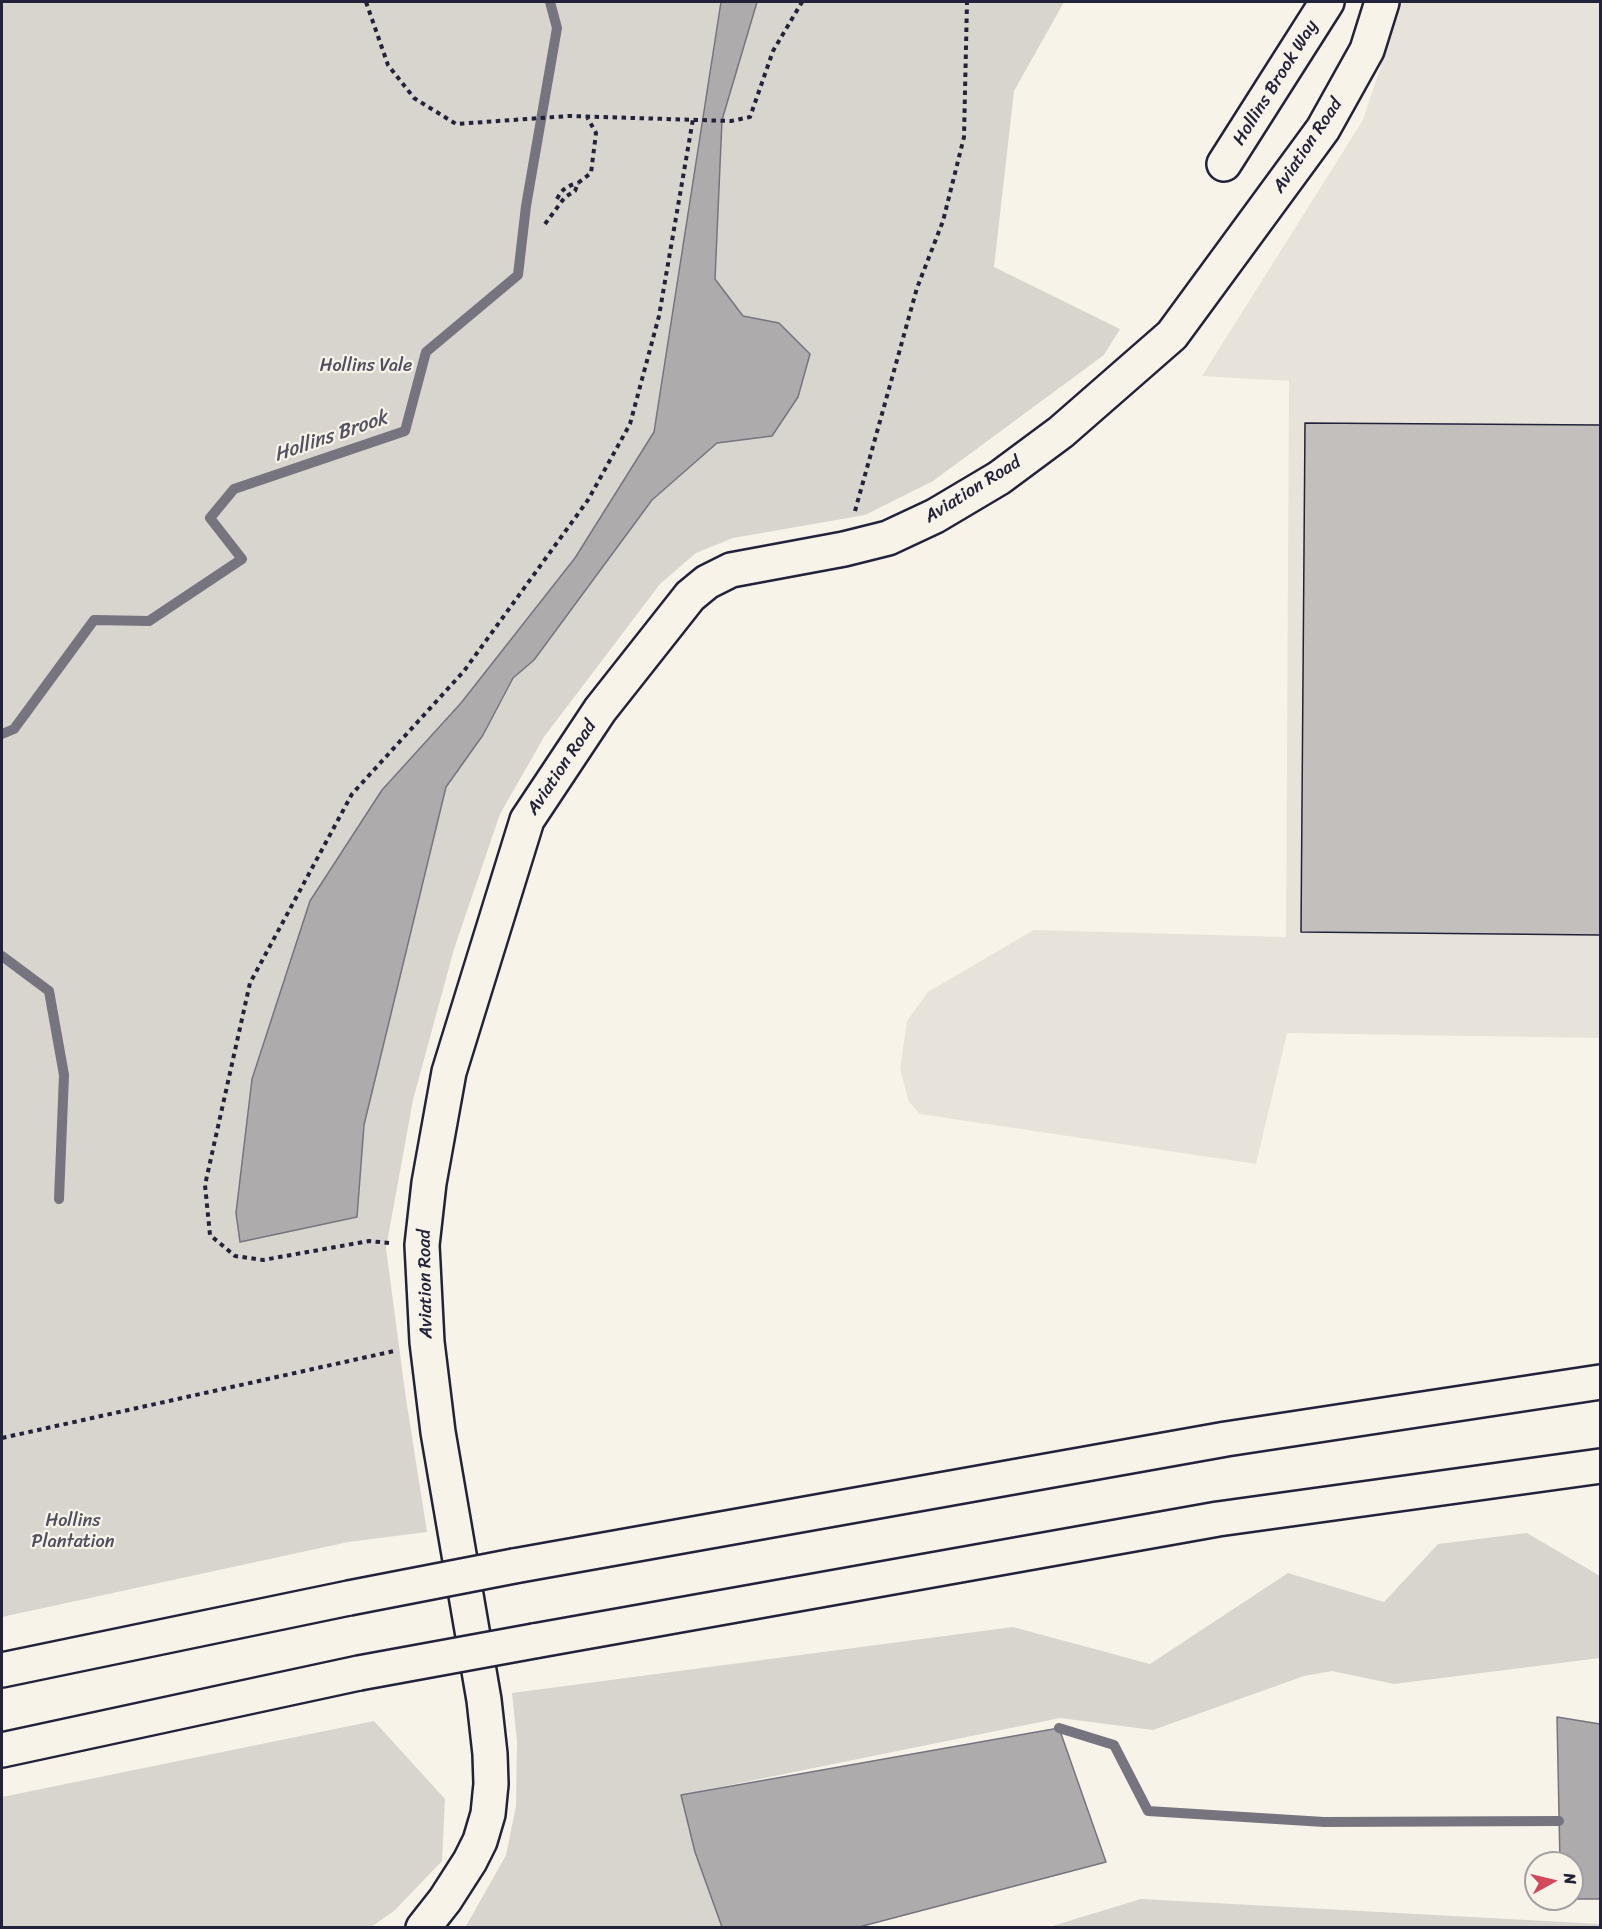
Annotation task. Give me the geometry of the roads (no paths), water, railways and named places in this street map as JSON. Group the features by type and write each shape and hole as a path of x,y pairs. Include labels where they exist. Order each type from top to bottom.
{"main road":[{"name":"Hollins Brook Way","path":"1224,164 1327,2"},
{"name":"Aviation Road","path":"423,1928 470,1862 480,1841 488,1814 491,1784 484,1700 440,1442 427,1342 422,1245 429,1183 449,1072 527,820 600,710 690,596 707,582 731,570 844,549 888,538 935,516 999,478 1060,432 1172,335 1323,129 1367,50 1382,2"},
{"path":"2,1670 514,1566 1226,1439 1600,1382"},
{"path":"2,1750 359,1673 1218,1519 1600,1466"}],"waterway":[{"name":"Hollins Brook","path":"2,734 14,729 94,620 149,621 242,559 210,518 234,489 405,431 426,352 518,275 526,206 557,28 550,2"},
{"name":"Hollins Brook","path":"2,956 49,991 64,1075 59,1199"},
{"path":"1059,1728 1114,1745 1148,1811 1324,1822 1559,1821"}],"park label":[{"name":"Hollins Vale","path":"366,366"},
{"name":"Hollins Plantation","path":"73,1531"}]}
